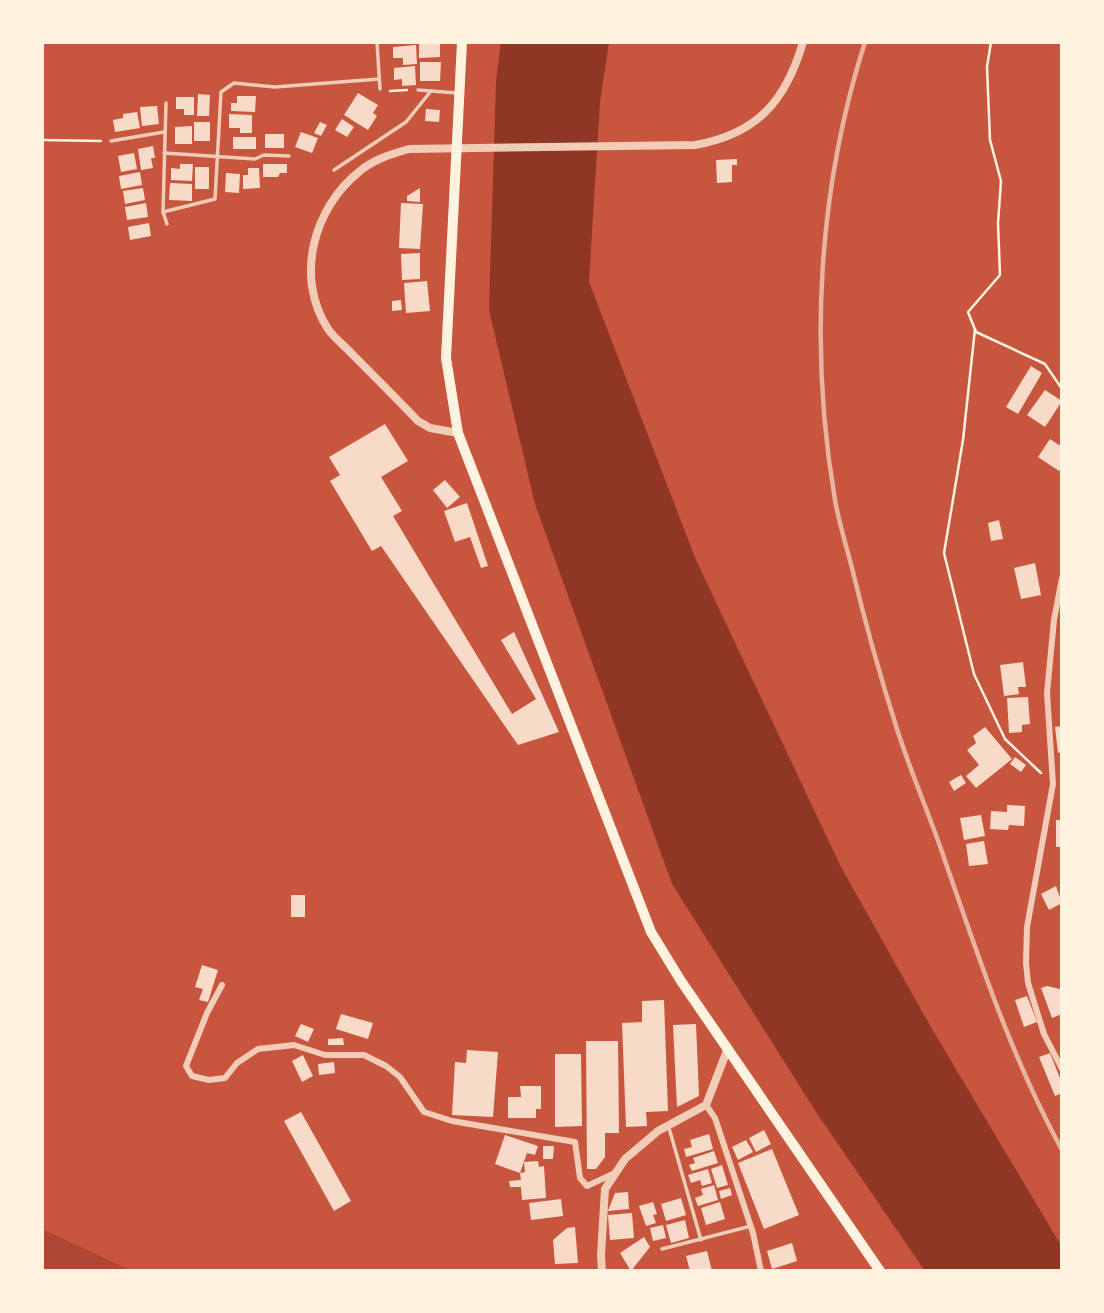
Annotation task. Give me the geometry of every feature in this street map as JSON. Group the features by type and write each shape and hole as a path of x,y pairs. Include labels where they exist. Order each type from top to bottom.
{"highway":[{"path":"462,42 446,358 458,433 651,932 681,981 880,1271"}],"street":[{"path":"458,433 430,428 418,421 329,330 317,306 311,255 317,228 344,185 362,169 384,157 409,149 695,145 717,141 737,134 777,101 789,82 803,42"},
{"path":"1062,578 1054,620 1047,693 1053,784 1027,927 1026,963 1028,983 1044,1034 1062,1069"},
{"path":"222,985 207,1013 186,1066 192,1076 209,1080 225,1078 237,1063 258,1049 294,1045 325,1055 364,1055 400,1077 424,1112 452,1121 575,1142 580,1178 587,1186 615,1173"},
{"path":"602,1271 606,1189 615,1173 625,1159 669,1126 706,1105 728,1048"},
{"path":"706,1105 715,1118 751,1226 761,1271"}],"lane":[{"path":"377,42 380,89"},
{"path":"163,212 215,199 221,92 234,83 275,87 379,79"},
{"path":"418,90 460,93"},
{"path":"334,170 406,122 431,91"},
{"path":"166,103 163,212 167,224"},
{"path":"111,141 165,132"},
{"path":"164,153 255,159 264,155 289,156"},
{"path":"669,1126 701,1240"},
{"path":"662,1249 751,1226"}],"path":[{"path":"990,42 987,67 990,140 1001,181 998,223 1000,275 968,312 976,332 1045,364 1062,389"},
{"path":"380,89 385,92 418,90"},
{"path":"42,140 111,141"},
{"path":"975,329 963,440 944,553 974,674 1005,739 1053,784"}],"shaded area":[{"path":"501,42 609,42 600,102 589,282 696,560 841,867 932,1029 1062,1247 1062,1271 925,1271 816,1112 672,884 535,504 489,310 496,81"},
{"path":"42,1229 126,1268 130,1271 42,1271"}],"building":[{"path":"440,42 440,57 419,58 419,43"},
{"path":"416,45 417,64 403,65 403,58 393,58 393,47"},
{"path":"420,62 441,62 440,81 420,81"},
{"path":"415,66 416,85 402,86 402,79 394,80 394,68"},
{"path":"358,93 378,105 373,113 377,116 368,130 344,115"},
{"path":"198,94 210,95 209,116 197,116"},
{"path":"237,96 256,96 255,112 231,111 231,103 237,103"},
{"path":"176,97 194,97 194,115 184,115 184,109 176,109"},
{"path":"157,106 159,124 142,126 140,107"},
{"path":"426,109 440,110 439,122 425,121"},
{"path":"137,112 140,128 115,132 113,120 123,118 123,114"},
{"path":"229,114 252,115 252,133 240,133 240,128 229,128"},
{"path":"342,119 354,127 347,137 335,130"},
{"path":"194,122 210,122 210,141 194,141"},
{"path":"320,122 327,125 321,136 314,133"},
{"path":"192,126 192,144 175,144 175,127"},
{"path":"301,132 318,138 312,153 295,147"},
{"path":"265,134 284,134 284,148 265,148"},
{"path":"233,137 256,137 256,149 233,149"},
{"path":"153,146 153,168 141,170 138,149"},
{"path":"134,153 137,169 121,172 118,156"},
{"path":"737,159 737,165 732,165 732,182 717,183 716,160"},
{"path":"180,164 193,164 192,181 171,180 171,168 180,169"},
{"path":"263,164 287,164 287,173 280,173 278,177 263,177"},
{"path":"195,167 209,167 209,189 195,189"},
{"path":"248,168 259,168 260,188 243,189 243,175 248,175"},
{"path":"140,172 142,185 121,189 119,176"},
{"path":"226,173 240,174 239,193 225,192"},
{"path":"170,183 192,184 192,201 169,200"},
{"path":"143,188 145,200 125,204 123,191"},
{"path":"420,188 420,202 407,201 407,196"},
{"path":"146,203 148,217 127,220 125,207"},
{"path":"401,203 423,204 420,249 399,248"},
{"path":"149,223 151,236 130,240 128,227"},
{"path":"420,253 420,279 402,280 401,254"},
{"path":"427,281 430,311 406,313 404,283"},
{"path":"401,300 402,310 392,311 392,301"},
{"path":"1031,366 1042,373 1018,414 1006,407"},
{"path":"1045,390 1062,401 1045,427 1027,415"},
{"path":"385,424 408,461 381,477 402,511 393,516 512,714 536,699 501,640 514,632 559,732 518,745 381,546 372,551 330,481 340,475 329,457"},
{"path":"1050,439 1062,447 1062,468 1059,471 1038,457"},
{"path":"445,480 460,497 447,508 433,490"},
{"path":"467,503 488,566 481,568 470,537 455,542 444,511"},
{"path":"999,520 1003,539 991,541 988,523"},
{"path":"1035,563 1041,595 1021,599 1014,568"},
{"path":"1023,662 1026,687 1018,687 1019,694 1004,696 1000,665"},
{"path":"1028,697 1030,724 1022,725 1022,732 1009,733 1007,698"},
{"path":"1062,726 1062,752 1058,753 1055,727"},
{"path":"985,727 1012,759 976,788 966,776 979,765 967,750 976,743 973,736"},
{"path":"1015,757 1026,765 1021,772 1010,764"},
{"path":"961,775 966,783 954,791 949,782"},
{"path":"1007,805 1025,806 1024,826 1009,825 1008,830 990,829 991,811 1007,812"},
{"path":"981,815 985,836 964,840 960,818"},
{"path":"1056,820 1062,820 1062,847 1056,847"},
{"path":"984,841 988,864 969,866 966,844"},
{"path":"1056,886 1062,903 1049,910 1041,894"},
{"path":"291,895 305,895 305,917 291,917"},
{"path":"202,965 218,970 208,1002 199,1000 203,989 195,987"},
{"path":"1047,986 1060,989 1062,995 1062,1014 1052,1018 1041,988"},
{"path":"1027,996 1037,1022 1024,1027 1015,1000"},
{"path":"664,1000 668,1111 646,1112 647,1126 626,1127 622,1023 642,1022 642,1001"},
{"path":"341,1014 373,1023 368,1039 336,1029"},
{"path":"301,1024 314,1029 308,1042 295,1036"},
{"path":"696,1024 699,1096 677,1107 673,1025"},
{"path":"343,1038 344,1045 328,1045 328,1039"},
{"path":"586,1041 618,1041 619,1133 605,1133 605,1157 596,1169 587,1169"},
{"path":"467,1050 498,1052 493,1117 452,1115 455,1062 466,1063"},
{"path":"1050,1053 1062,1083 1062,1093 1055,1096 1039,1057"},
{"path":"555,1054 581,1054 582,1126 555,1127"},
{"path":"303,1055 313,1076 302,1082 292,1061"},
{"path":"334,1062 335,1073 319,1075 318,1064"},
{"path":"520,1086 541,1086 541,1109 536,1109 536,1118 508,1118 508,1097 521,1097"},
{"path":"301,1112 351,1201 334,1211 284,1121"},
{"path":"764,1130 771,1144 756,1152 749,1138"},
{"path":"709,1134 713,1149 686,1157 684,1149 692,1147 690,1140"},
{"path":"505,1135 538,1146 535,1155 527,1153 520,1173 495,1164"},
{"path":"746,1140 753,1152 738,1160 732,1147"},
{"path":"543,1146 554,1146 553,1159 543,1159"},
{"path":"772,1149 799,1215 764,1229 738,1163"},
{"path":"714,1151 718,1163 692,1171 689,1165 695,1163 693,1158"},
{"path":"538,1161 539,1167 544,1166 546,1198 522,1200 521,1187 510,1187 509,1181 521,1180 520,1173 525,1172 524,1162"},
{"path":"722,1165 728,1185 717,1188 711,1169"},
{"path":"708,1169 712,1183 702,1186 700,1180 691,1183 688,1175"},
{"path":"714,1185 718,1200 698,1206 695,1198 703,1195 701,1189"},
{"path":"730,1188 732,1195 721,1199 719,1191"},
{"path":"628,1192 629,1209 608,1211 615,1193"},
{"path":"681,1198 686,1215 666,1221 661,1204"},
{"path":"561,1199 563,1216 531,1220 529,1203"},
{"path":"653,1202 657,1214 653,1215 656,1223 646,1226 639,1206"},
{"path":"720,1202 725,1219 706,1225 701,1208"},
{"path":"632,1213 634,1238 610,1240 608,1215"},
{"path":"685,1220 689,1238 671,1243 666,1225"},
{"path":"663,1225 666,1238 653,1241 650,1228"},
{"path":"575,1227 578,1263 555,1264 553,1240 567,1228"},
{"path":"644,1237 650,1247 631,1271 620,1253"},
{"path":"792,1243 797,1261 772,1269 767,1251"},
{"path":"707,1251 712,1271 690,1271 686,1256"}],"railway":[{"path":"865,42 837,154 823,269 822,385 835,500 873,649 902,744 995,1002 1026,1077 1062,1150"}]}
